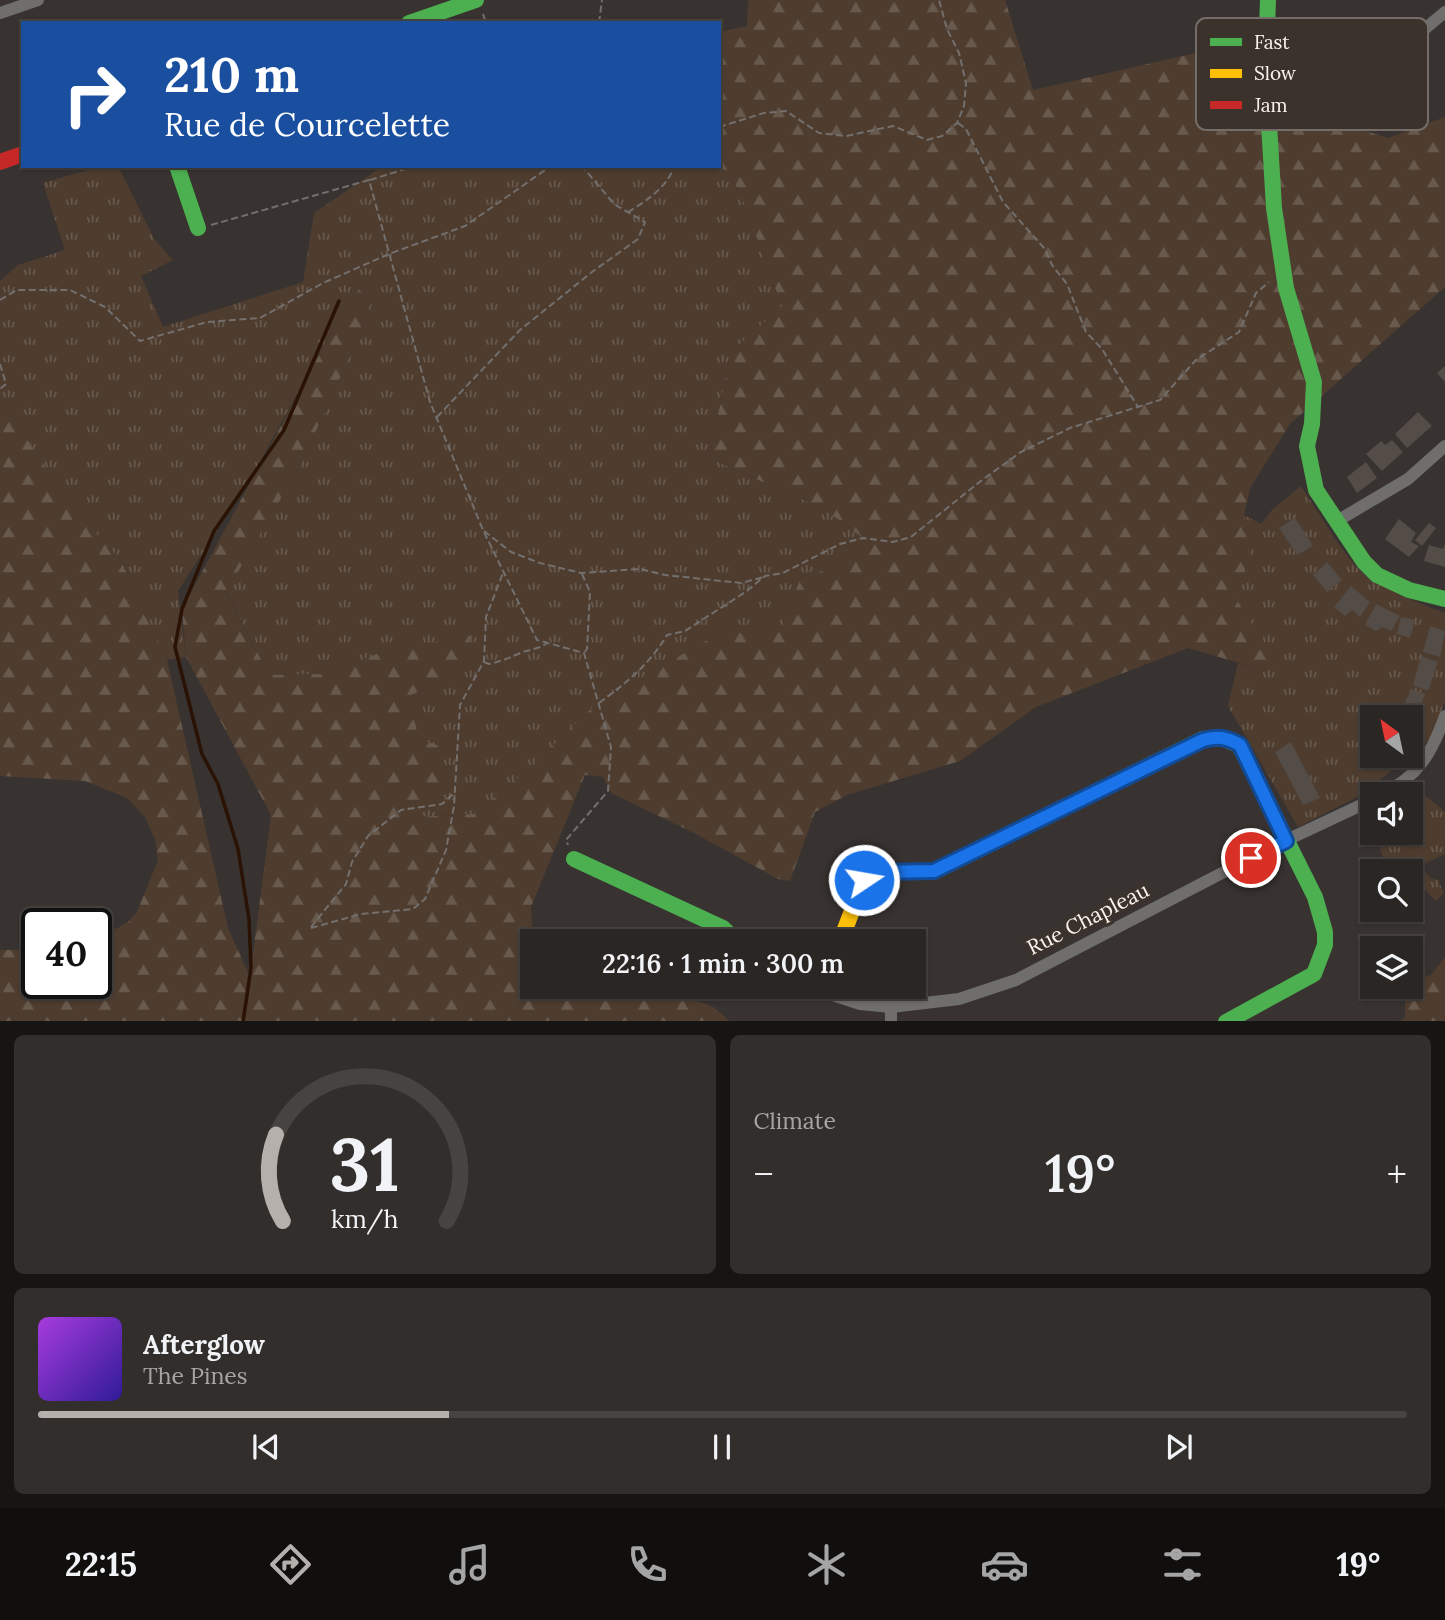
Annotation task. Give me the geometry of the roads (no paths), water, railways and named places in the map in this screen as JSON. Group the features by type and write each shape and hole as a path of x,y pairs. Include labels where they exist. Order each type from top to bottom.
{"street":[{"path":"0,12 38,0"},
{"path":"415,21 476,0"},
{"path":"1267,18 1268,0"},
{"path":"1428,26 1445,12"},
{"path":"1269,130 1274,208 1283,271 1314,382 1312,424 1307,446 1316,490 1364,562 1377,575 1409,590 1445,599"},
{"path":"0,162 21,155"},
{"path":"178,168 198,229"},
{"path":"1337,521 1408,479 1445,446"},
{"path":"1405,782 1420,765 1438,736 1445,716"},
{"path":"844,929 864,880 870,876 881,872 934,871 1203,740 1218,736 1228,738 1240,745 1321,912 1325,945 1314,974 1226,1021"},
{"name":"Rue Chapleau","path":"845,999 860,1004 891,1007 959,999 1016,980 1360,806"},
{"path":"574,859 724,929"},
{"path":"891,1007 891,1021"}],"waterway":[{"path":"243,1021 251,968 249,919 238,849 218,784 202,754 175,647 182,609 214,531 284,430 339,301"}]}
